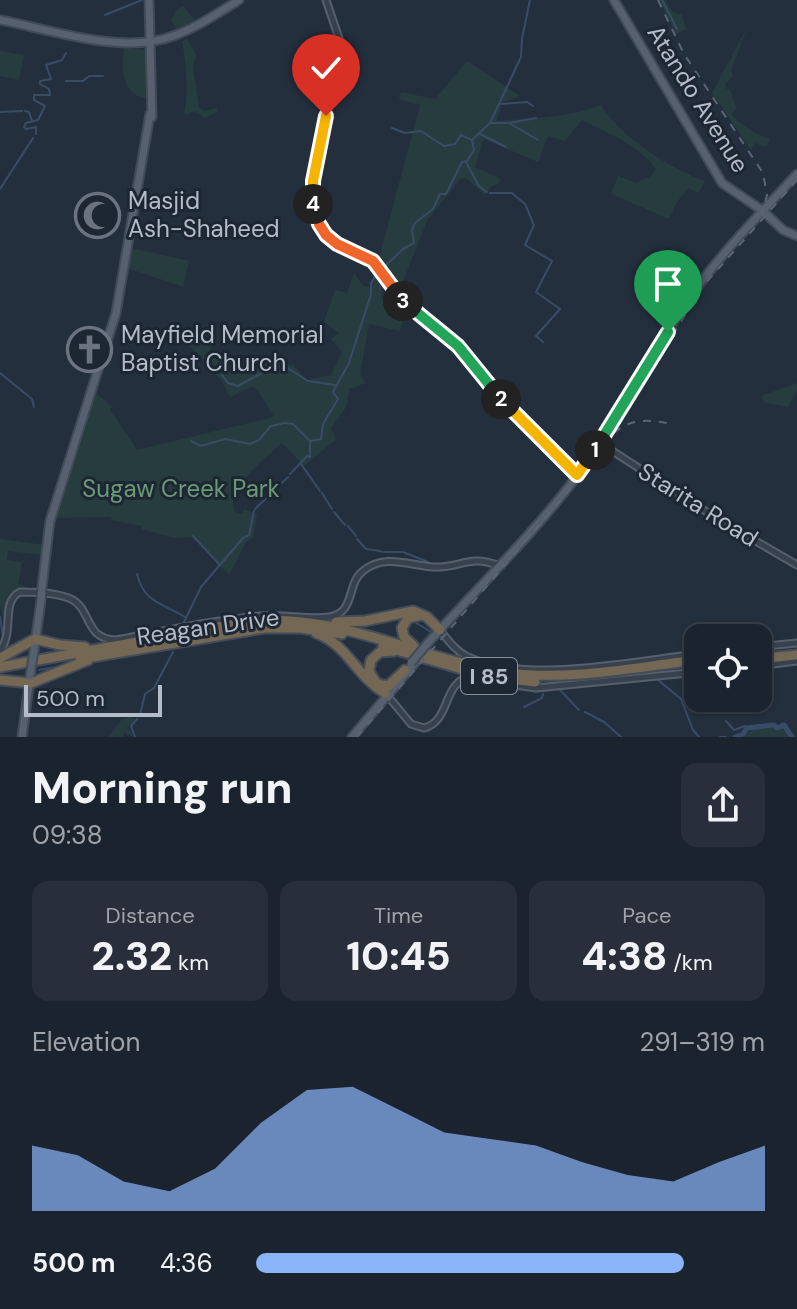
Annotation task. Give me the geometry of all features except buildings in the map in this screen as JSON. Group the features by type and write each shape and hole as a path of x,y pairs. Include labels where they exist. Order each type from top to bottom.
{"highway":[{"path":"315,622 358,622 413,611 427,617 441,631"},
{"path":"441,631 425,619 414,616 406,620 402,628 403,636 410,643 444,657"},
{"name":"I 85","path":"0,670 257,621 315,622 492,670 538,676 684,664"},
{"path":"286,627 314,632 331,640 346,652 375,688 386,694"},
{"name":"I 85","path":"110,650 286,627 334,632 411,663 526,682 569,681 684,665"},
{"path":"0,658 35,639 67,647 110,650"},
{"path":"772,650 797,649"},
{"path":"772,655 797,649"},
{"path":"0,680 30,680 110,650"},
{"path":"377,684 388,686 411,663 388,651 374,655 369,669 377,684 386,694"}],"main road":[{"path":"22,737 51,520 115,317 145,151 150,114 149,0"},
{"path":"0,20 117,43 151,43 178,38 239,0"},
{"name":"Atando Avenue","path":"614,0 722,183 763,211 783,230 797,236"},
{"path":"351,737 411,663 500,566 577,475 693,293 797,174"},
{"path":"386,694 411,663"}],"street":[{"path":"326,0 345,56 344,65 332,85 312,186 313,205 320,227 334,243 368,258 377,266 403,300 458,346 488,385 577,475"},
{"name":"Starita Road","path":"600,443 716,518 797,565"},
{"name":"Reagan Drive","path":"41,595 71,599 96,633 103,638 116,640 253,616 333,616 347,605 360,573 384,562 403,561 436,567 482,560 500,566"},
{"path":"0,651 8,634 7,609 10,599 20,592 41,595"},
{"path":"441,631 465,655 493,664 528,669 565,669 684,656"},
{"path":"772,664 797,661"},
{"path":"386,694 411,724 424,728 439,720 455,684 465,678 536,688 684,673"}],"green space":[{"path":"659,0 666,0 672,12 682,15 686,29 676,34"},
{"path":"183,6 195,20 177,30 171,21 175,12"},
{"path":"747,28 731,70 733,76 725,88 730,90 736,108 732,115 750,130 771,139 766,147 755,143 751,150 712,93"},
{"path":"187,38 196,55 193,67 199,107 203,111 217,108 218,111 205,118 193,111 187,115 184,113 186,78 182,42"},
{"path":"124,48 146,50 147,99 132,92 125,80"},
{"path":"0,51 24,55 19,80 0,76"},
{"path":"467,61 520,96 499,104 502,106 496,121 564,115 601,105 633,140 676,168 705,181 698,193 688,188 669,219 611,194 618,176 637,183 651,176 656,169 632,146 582,120 565,141 548,136 538,162 484,139 475,167 501,179 499,183 485,195 466,178 460,179 427,221 399,291 378,262 420,105 399,99 401,92 435,99"},
{"path":"345,69 353,74 353,94 338,96 335,84"},
{"path":"132,248 189,261 183,287 127,268"},
{"name":"Sugaw Creek Park","path":"377,269 385,280 381,296 389,310 387,315 403,320 400,331 369,324 360,374 366,383 349,389 347,406 331,428 336,439 304,466 282,443 241,484 233,503 235,512 242,514 244,509 257,515 253,538 246,542 229,575 193,537 174,538 142,529 142,526 111,520 112,517 55,518 94,391 112,407 110,410 137,450 274,417 257,389 251,387 230,397 222,381 190,346 193,335 212,344 209,352 216,357 219,351 227,353 224,362 228,366 234,361 253,356 262,364 293,365 307,380 331,375 342,352 331,339 339,333 324,322 335,290 347,293 354,273 364,286 372,288"},
{"path":"797,383 797,390 788,407 765,403 761,396"},
{"path":"0,539 45,545 44,555 8,551 7,560 22,562 18,585 26,587 8,600 6,633 0,604"},
{"path":"122,719 135,719 128,727 134,737 124,732 123,737 109,737"},
{"path":"783,726 791,737 739,737 759,728 780,729"}],"waterway":[{"path":"105,15 142,0"},
{"path":"383,268 414,243 412,230 415,223 433,209 440,194 446,194 462,162 467,161 474,150 472,140 490,123 521,57 530,0"},
{"path":"662,0 677,29"},
{"path":"36,134 36,127 24,127 26,123 38,120 45,106 34,100 34,95 50,95 49,89 40,84 40,81 51,79 46,65 62,60 66,53"},
{"path":"66,81 103,76"},
{"path":"501,104 527,102 533,106"},
{"path":"0,112 22,111"},
{"path":"25,111 29,112 32,121"},
{"path":"509,123 536,118"},
{"path":"490,123 509,123 538,140"},
{"path":"392,128 405,133 421,131 444,146 455,144 461,135 472,140"},
{"path":"480,134 506,147"},
{"path":"0,189 33,138"},
{"path":"466,162 479,186 487,192"},
{"path":"490,193 512,193 525,204 534,225 525,245 552,261 536,292 560,309 536,336 543,342"},
{"path":"311,441 321,439 323,424 338,399 333,392 349,363 377,272"},
{"path":"222,375 228,383 238,386 283,365 308,381 335,385"},
{"path":"0,373 32,399 34,407"},
{"path":"191,441 201,446 225,439 250,444 259,440 271,426 285,423 293,424 310,441"},
{"path":"290,474 307,456 310,457 310,442"},
{"path":"301,464 320,491"},
{"path":"255,509 288,477"},
{"path":"322,493 332,509"},
{"path":"183,624 201,587 249,535 254,511"},
{"path":"334,512 345,525"},
{"path":"348,526 356,536"},
{"path":"193,536 219,564"},
{"path":"357,539 366,549 380,551"},
{"path":"385,552 403,552 428,562"},
{"path":"137,574 149,597 185,617"},
{"path":"0,617 3,636 0,646"},
{"path":"413,621 431,632"},
{"path":"140,715 145,694 154,688 173,652"},
{"path":"39,670 61,666"},
{"path":"657,679 681,699 693,730 699,737"},
{"path":"560,690 579,710"},
{"path":"524,707 542,698 543,694"},
{"path":"585,712 604,722 621,737"},
{"path":"135,737 131,726 137,719"},
{"path":"726,721 734,730 747,728"},
{"path":"735,737 747,728 774,725 777,728 784,725 792,737"},
{"path":"720,737 726,737"}],"railway":[{"path":"658,0 684,54 763,173 767,195 762,214"},
{"path":"357,737 579,479 609,438 703,286 797,180"},
{"path":"614,433 635,422 673,424"}],"place":[{"name":"Masjid Ash-Shaheed","path":"97,215"},
{"name":"Mayfield Memorial Baptist Church","path":"90,349"}],"route":[{"path":"326,116 312,190 315,213 323,231 334,243 368,258 377,266 403,300 458,346 488,385 577,475 668,332"}]}
